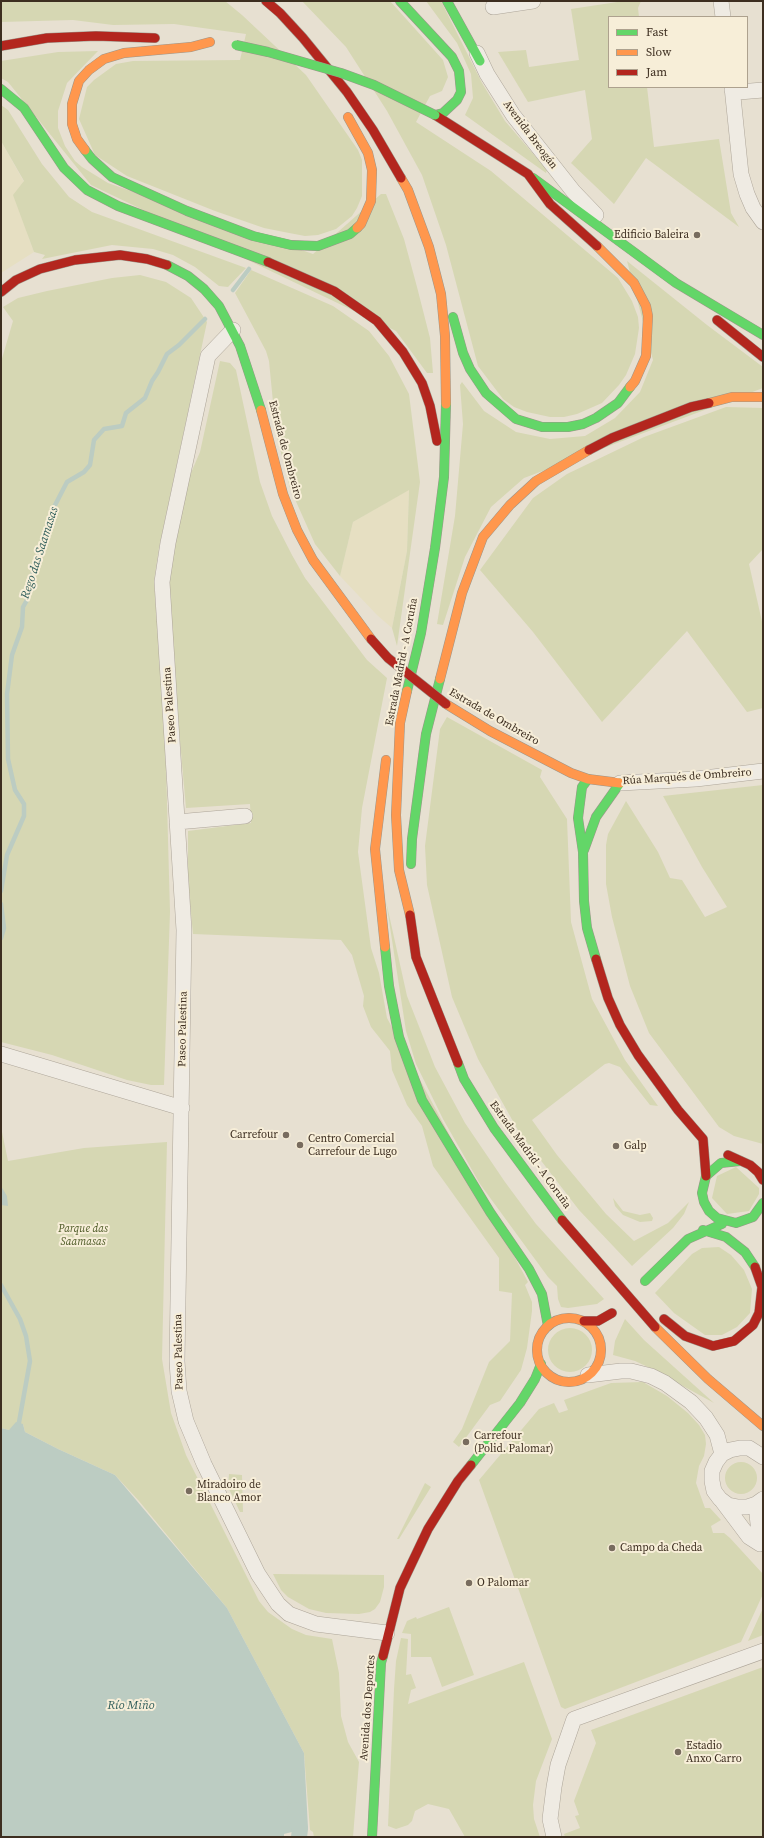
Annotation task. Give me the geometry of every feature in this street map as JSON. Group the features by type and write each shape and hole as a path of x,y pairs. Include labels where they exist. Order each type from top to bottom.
{"main road":[{"name":"Estrada Madrid - A Coruña","path":"266,1 280,13 303,38 347,92 373,130 408,190 429,247 441,294 445,336 447,427 444,477 421,633 400,723 396,815 399,870 409,909 416,958 464,1079 494,1128 521,1166 570,1231 616,1285 652,1324 708,1379 763,1426"},
{"path":"274,1 280,13"},
{"path":"400,1 452,58"},
{"path":"447,1 480,61"},
{"path":"429,18 447,40 452,58 459,71 461,92 451,107 443,113 435,115"},
{"path":"13,34 47,38"},
{"path":"1,46 47,38 103,36 213,43 191,47 124,53 104,60 89,70 79,81 72,104 72,124 76,139 92,160 112,177 194,214 253,236 291,246 318,246 335,241 350,234 361,224 371,201 372,170 368,153 343,108"},
{"path":"303,38 329,85"},
{"path":"233,45 283,56 341,73 374,85 435,115 528,174 676,283 763,335"},
{"path":"1,89 24,108 64,168 87,190 118,206 289,270 334,291 377,321 403,352 422,383 430,406 444,477"},
{"path":"441,294 456,322 458,339 463,353 478,382 494,402 516,419 533,425 550,428 583,424 607,412 628,392 636,381 646,356 649,329 646,306 634,283 602,250 566,220 550,204 528,174"},
{"name":"Estrada de Ombreiro","path":"1,292 26,274 40,269 75,260 120,255 146,259 168,265 196,282 219,306 233,330 253,380 278,476 298,530 313,560 371,639 388,658 446,704 490,731 556,766 591,779"},
{"path":"676,283 741,341 763,357"},
{"path":"409,909 412,839 426,734 462,593 483,537 510,504 536,481 568,461 606,442 691,407 732,398 763,397"},
{"path":"400,723 386,758 375,849 389,986 399,1037 422,1100 490,1212 532,1275 542,1294 548,1326"},
{"path":"556,766 563,780"},
{"path":"578,818 582,787 591,779 596,791"},
{"name":"Rúa Marqués de Ombreiro","path":"591,779 620,783"},
{"path":"583,852 596,817 620,783"},
{"path":"570,796 578,818 583,852 584,901 587,928 608,998 620,1025 638,1055 678,1110 703,1139 719,1150 750,1165 758,1172 763,1180"},
{"path":"596,804 596,817"},
{"path":"703,1139 706,1176 702,1193 704,1202 709,1211 717,1218 727,1222"},
{"path":"706,1176 721,1163 730,1160 740,1161"},
{"path":"700,1213 704,1202"},
{"path":"645,1281 688,1239 703,1230 727,1222 745,1221 753,1217 763,1203"},
{"path":"688,1239 693,1227"},
{"path":"658,1313 669,1324 685,1336 713,1346 723,1345 734,1341 753,1325 759,1313 762,1300 762,1287 754,1266 745,1252 731,1240 703,1230"},
{"path":"616,1285 642,1299"},
{"path":"610,1315 602,1333 599,1362 588,1376 580,1380 563,1381 554,1378 540,1364 537,1354 541,1334 556,1320 575,1318 584,1321 598,1321 610,1315"},
{"path":"584,1321 598,1335 601,1345"},
{"name":"Avenida dos Deportes","path":"372,1837 381,1663 387,1633 400,1588 428,1529 458,1481 520,1403 535,1379 540,1364"},
{"name":"Avenida dos Deportes","path":"520,1403 544,1387 563,1381"}],"street":[{"name":"Avenida Breogán","path":"458,1 480,61 513,115 573,191 630,250"},
{"path":"493,7 533,1"},
{"path":"721,1 723,16"},
{"path":"763,90 739,92 732,89 740,174 746,194 753,208 763,222"},
{"path":"699,303 763,346"},
{"name":"Paseo Palestina","path":"233,330 208,356 162,576 161,596 184,930 177,1378 182,1406 194,1442 258,1574 278,1604 289,1614 316,1624 387,1633"},
{"name":"Rúa Marqués de Ombreiro","path":"620,783 696,779 763,772"},
{"path":"177,822 245,816"},
{"path":"7,1056 182,1108"},
{"path":"588,1376 631,1371 651,1376 665,1383 691,1402 706,1418 717,1435 722,1454"},
{"path":"720,1499 728,1505 738,1507 747,1507 760,1502 760,1544 749,1537 720,1499 714,1491 712,1481 714,1467 722,1454 730,1450 749,1448 763,1457"},
{"path":"554,1837 550,1819 554,1787 560,1759 574,1719 763,1650"}],"shaded area":[{"path":"1,141 24,182 28,236 34,252 1,273"},
{"path":"409,489 407,551 392,628 377,615 340,576 353,522"}],"green space":[{"path":"1,1 225,1 306,75 358,150 362,160 362,196 357,208 352,216 336,229 318,235 305,236 264,228 215,211 127,176 95,155 79,119 87,87 94,80 116,64 133,61 240,60 246,34 174,24 113,25 73,20 1,22"},
{"path":"302,1 390,1 443,60 448,77 442,91 430,96 416,122 491,171 618,278 632,301 638,317 639,328 635,354 626,375 602,403 577,414 564,417 550,417 527,412 514,407 503,399 478,366 446,245 422,175 387,111 346,47"},
{"path":"426,1 441,1 482,83 505,121 547,170 546,173 465,115 473,98 471,74 457,43"},
{"path":"624,1 641,1 638,8 639,16 608,16 608,88 647,88 654,147 719,139 731,213 739,227 646,158 614,204 571,163 592,139 585,90 528,102 498,52 526,50 529,67 579,60 571,9"},
{"path":"98,51 67,83 58,111 58,128 65,146 75,161 108,183 313,254 381,194 386,194 404,239 417,287 430,338 433,373 427,373 396,331 91,185 8,82 1,78 1,61 58,52"},
{"path":"1,105 8,110 42,164 69,197 92,212 246,268 228,287 219,286 195,267 173,255 153,249 112,245 42,259 45,255 34,252 13,195 24,181 1,141"},
{"path":"627,261 707,325 763,367 763,388 524,478 491,507 465,557 443,625 437,624 455,516 463,424 460,385 462,382 484,411 516,432 550,439 585,436 615,418 640,392 653,360"},
{"path":"251,270 333,306 369,331 389,356 409,394 420,482 397,646 392,628 407,551 409,490 353,522 340,576 315,544 290,488 276,433 269,361 266,351 235,293"},
{"path":"140,275 166,282 191,298 207,322 159,548 154,581 165,730 170,912 164,1085 151,1085 127,1080 52,1055 1,1042 1,362 13,321 3,307 18,298 47,291 112,278"},
{"path":"220,361 230,363 236,370 260,482 272,516 292,555 305,578 367,660 387,678 362,808 358,852 371,948 379,973 387,1018 528,1282 525,1285 532,1302 532,1311 527,1348 521,1370 500,1401 490,1405 459,1447 453,1442 462,1429 489,1362 510,1341 512,1293 499,1291 499,1258 433,1166 422,1126 407,1105 392,1070 390,1051 371,1027 363,1006 364,996 352,955 341,940 193,934 188,882 188,831 251,823 250,804 186,808 170,629 168,596 170,558 184,489 200,452"},
{"path":"726,407 763,408 763,549 749,564 763,626 763,708 747,712 687,631 602,722 533,632 480,570 533,498 567,474 644,437"},
{"path":"447,717 542,770 540,777 567,819 571,922 592,999 625,1060 658,1106 650,1105 620,1067 609,1063 605,1064 532,1120 557,1155 606,1214 634,1241 668,1223 689,1202 684,1214 673,1228 632,1266 579,1210 519,1132 478,1059 452,997 427,885 425,846 440,729"},
{"path":"763,785 763,1144 734,1136 719,1127 649,1033 630,986 612,917 606,884 606,845 608,834 626,801 658,852 670,878 682,880 705,917 727,907 702,867 663,796"},
{"path":"386,901 407,996 435,1067 465,1123 505,1182 536,1224 604,1299 597,1304 568,1308 561,1307 558,1299 557,1286 548,1277 480,1184 443,1119 416,1064 406,1031"},
{"name":"Parque das Saamasas","path":"1,1127 8,1161 84,1148 167,1142 162,1359 171,1413 186,1455 259,1601 268,1612 292,1629 306,1635 332,1639 339,1673 341,1716 348,1742 359,1762 353,1837 314,1837 313,1832 310,1830 304,1753 227,1608 139,1501 115,1475 25,1432 23,1424 9,1430 1,1428"},
{"path":"736,1167 759,1188 759,1194 749,1211 727,1214 712,1198 717,1176"},
{"path":"613,1198 623,1211 640,1215 650,1213 653,1218 652,1221 640,1222 623,1215 615,1206"},
{"path":"719,1247 731,1255 744,1270 752,1289 750,1313 737,1327 722,1335 705,1335 674,1313 655,1293 692,1254 702,1248"},
{"path":"625,1319 644,1340 714,1403 650,1368 635,1361 613,1355 615,1341"},
{"path":"566,1328 574,1328 579,1329 586,1334 591,1341 591,1359 586,1366 579,1371 566,1372 558,1369 551,1362 548,1354 548,1346 551,1338 558,1331"},
{"name":"Campo da Cheda","path":"643,1382 667,1396 688,1413 699,1425 705,1435 706,1444 704,1456 699,1466 696,1483 705,1508 710,1508 721,1520 711,1526 713,1533 724,1533 763,1574 763,1594 741,1642 565,1709 561,1707 479,1480 539,1409 554,1403 559,1413 568,1410 564,1400 611,1383"},
{"path":"738,1462 744,1462 754,1469 757,1478 756,1484 750,1491 744,1494 738,1494 728,1487 725,1481 725,1475 732,1465"},
{"path":"229,1474 242,1475 243,1512 240,1512 228,1487"},
{"path":"425,1483 431,1487 399,1539 397,1539"},
{"path":"273,1574 384,1575 384,1587 380,1602 375,1609 370,1612 359,1614 326,1613 309,1609 288,1597 281,1590"},
{"path":"449,1607 474,1675 442,1687 431,1657 411,1657 411,1634 402,1633 407,1621 416,1617 417,1619"},
{"path":"763,1608 763,1635 748,1641"},
{"path":"401,1638 408,1639 406,1675 411,1674 416,1688 411,1690 408,1704 524,1662 552,1739 536,1781 533,1805 534,1819 540,1837 465,1837 449,1809 428,1804 415,1811 412,1821 408,1825 396,1829 388,1826 394,1689 396,1661"},
{"name":"Estadio Anxo Carro","path":"763,1667 763,1837 565,1837 564,1834 580,1828 575,1816 579,1815 574,1801 596,1743 591,1730"}],"water":[{"path":"1,1186 7,1196 8,1206 1,1205"},
{"name":"Río Miño","path":"16,1422 23,1424 25,1432 115,1475 227,1608 304,1753 308,1828 284,1834 284,1837 1,1837 1,1428 9,1430"}],"waterway":[{"name":"Rego das Saamasas","path":"233,290 249,269"},
{"name":"Rego das Saamasas","path":"1,891 7,855 24,816 24,804 15,790 8,759 7,694 12,655 22,627 23,607 27,600 29,583 50,528 53,509 67,482 84,472 90,465 94,440 104,429 122,426 126,413 145,398 152,381 167,354 179,345 205,319"},
{"name":"Rego das Saamasas","path":"1,904 4,928 1,938"},
{"name":"Rego das Saamasas","path":"1,1285 20,1319 26,1336 30,1361 18,1428"},
{"path":"295,1810 300,1829 299,1837"}],"traffic: fast":[{"path":"400,1 452,57 459,71 461,92 457,100 443,113 435,115"},
{"path":"447,1 480,61"},
{"path":"236,45 268,52 341,73 374,85 435,115"},
{"path":"1,89 24,108 64,168 87,190 118,206 268,262"},
{"path":"85,150 92,159 112,177 187,211 253,236 291,245 318,246 350,234 357,228"},
{"path":"533,178 676,283 763,335"},
{"path":"167,265 188,276 204,289 219,306 240,346 261,410"},
{"path":"453,317 463,353 470,369 486,393 516,419 542,427 568,427 583,424 596,418 618,403 630,387"},
{"path":"407,691 421,633 435,548 444,477 446,404"},
{"path":"411,864 412,839 426,734 440,679"},
{"path":"588,779 582,787 578,818 583,852 584,901 587,928 596,959"},
{"path":"584,850 596,817 620,783"},
{"path":"385,947 389,986 399,1037 422,1100 490,1212 529,1269 542,1294 548,1326"},
{"path":"458,1063 464,1079 494,1128 562,1220"},
{"path":"740,1161 721,1163 706,1176 702,1193 704,1202 709,1211 717,1218 736,1223 753,1217 763,1203"},
{"path":"645,1281 688,1239 722,1224"},
{"path":"703,1230 726,1237 745,1252 755,1267"},
{"path":"471,1465 520,1403 535,1379 541,1364"},
{"path":"372,1837 381,1663 383,1656"}],"traffic: slow":[{"path":"85,150 77,139 72,124 72,104 79,81 89,70 104,59 124,53 191,47 210,42"},
{"path":"348,117 368,153 372,170 371,201 361,224 357,228"},
{"path":"401,178 408,190 429,247 441,294 445,336 446,404"},
{"path":"597,246 634,283 646,306 648,316 646,356 635,381 630,387"},
{"path":"709,403 732,397 763,397"},
{"path":"261,410 283,494 297,530 313,560 371,639"},
{"path":"440,679 462,593 483,537 510,505 536,481 589,450"},
{"path":"407,691 400,723 396,815 399,870 410,915"},
{"path":"446,704 490,731 571,773 588,779 620,783"},
{"path":"385,947 375,849 386,760"},
{"path":"569,1318 581,1320 592,1327 599,1338 601,1350 599,1362 592,1373 581,1380 569,1382 557,1380 546,1373 539,1362 537,1350 539,1338 546,1327 557,1320 569,1318"},
{"path":"655,1327 708,1379 763,1426"}],"traffic: jam":[{"path":"266,1 280,13 303,38 347,92 373,130 401,178"},
{"path":"1,46 47,38 96,36 155,38"},
{"path":"435,115 528,174 550,204 597,246"},
{"path":"1,292 16,280 40,269 75,260 120,255 147,259 167,265"},
{"path":"268,262 334,291 377,321 403,352 422,383 430,406 437,441"},
{"path":"717,320 763,357"},
{"path":"589,450 612,438 691,407 709,403"},
{"path":"371,639 388,658 446,704"},
{"path":"410,915 416,957 458,1063"},
{"path":"596,959 608,998 620,1025 638,1055 678,1110 703,1139 706,1176"},
{"path":"728,1155 750,1165 758,1172 763,1180"},
{"path":"562,1220 655,1327"},
{"path":"664,1319 685,1336 713,1346 734,1341 753,1325 759,1313 762,1287 755,1267"},
{"path":"584,1321 598,1321 612,1313"},
{"path":"383,1656 400,1588 428,1529 458,1481 471,1465"}],"place":[{"name":"Edificio Baleira","path":"697,235"},
{"name":"Carrefour","path":"286,1135"},
{"name":"Centro Comercial Carrefour de Lugo","path":"300,1145"},
{"name":"Galp","path":"616,1146"},
{"name":"Carrefour (Polid. Palomar)","path":"466,1442"},
{"name":"Miradoiro de Blanco Amor","path":"189,1491"},
{"name":"Campo da Cheda","path":"612,1548"},
{"name":"O Palomar","path":"469,1583"},
{"name":"Estadio Anxo Carro","path":"678,1752"}]}
